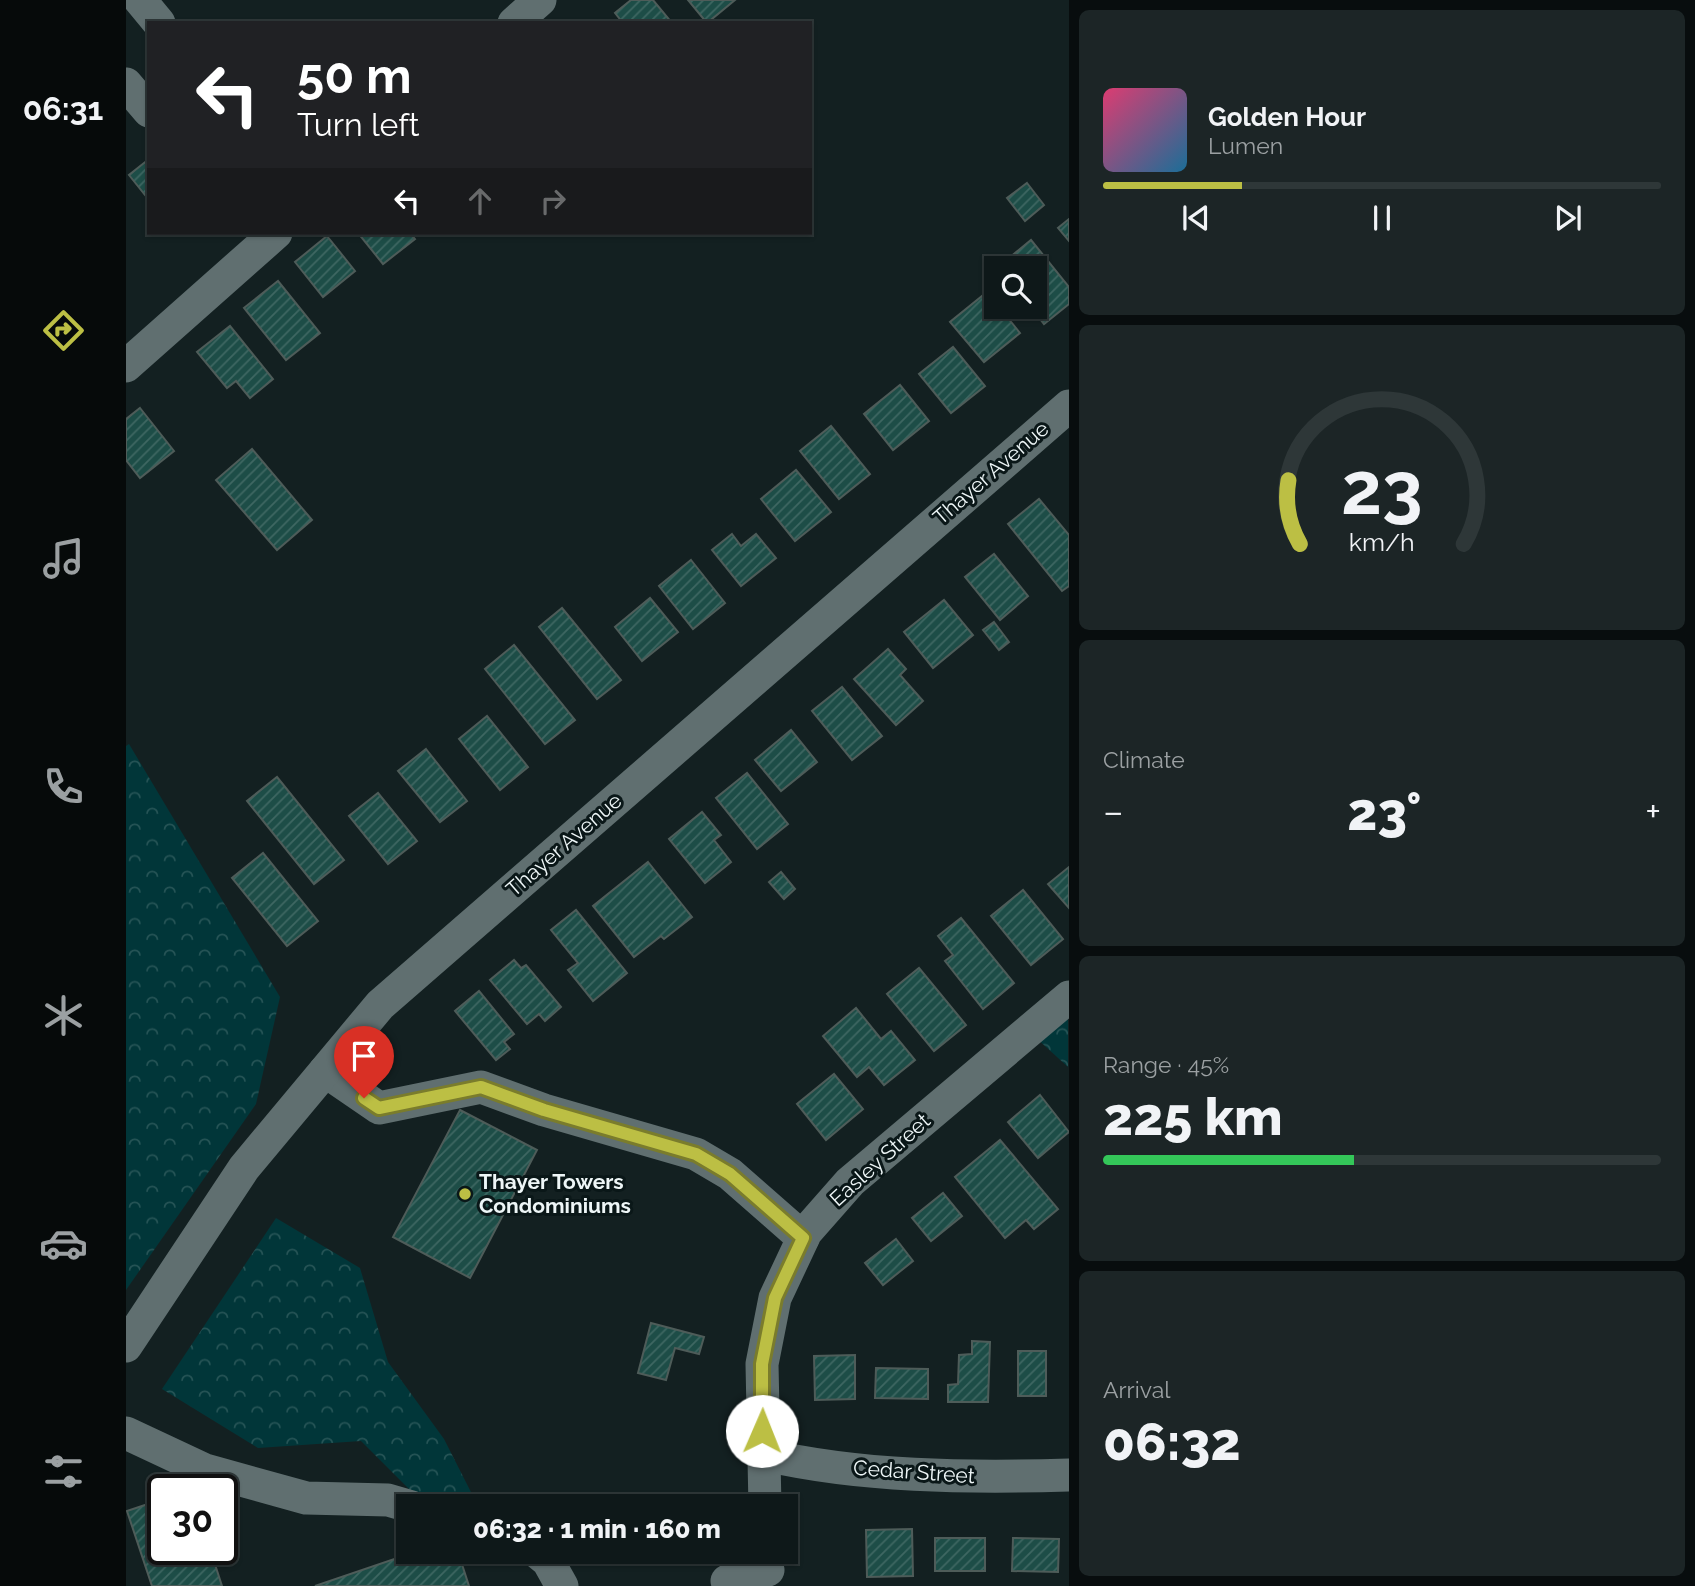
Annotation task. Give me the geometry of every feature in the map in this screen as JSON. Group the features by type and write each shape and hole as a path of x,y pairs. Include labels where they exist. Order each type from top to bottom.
{"street":[{"path":"140,0 157,21"},
{"path":"516,21 540,0"},
{"path":"126,84 147,109"},
{"path":"126,366 263,237"},
{"name":"Thayer Avenue","path":"126,1346 244,1168 380,1005 1069,406"},
{"name":"Easley Street","path":"764,1494 762,1364 775,1298 803,1238 850,1182 1069,997"},
{"path":"325,1071 379,1108 481,1087 544,1110 696,1154 730,1174 803,1238"},
{"path":"126,1433 205,1470 306,1498 396,1502"},
{"name":"Cedar Street","path":"762,1454 805,1464 989,1477 1069,1475"},
{"path":"550,1564 562,1586"},
{"path":"727,1581 769,1570"}],"green space":[{"path":"129,744 280,997 256,1104 126,1290 126,746"},
{"path":"1068,1007 1068,1067 1035,1037"},
{"path":"276,1218 360,1268 388,1362 444,1439 472,1494 429,1494 411,1491 361,1441 258,1448 162,1389"}],"building":[{"path":"631,0 653,0 670,21 621,21 615,13"},
{"path":"688,0 735,0 709,21 705,21"},
{"path":"147,161 147,198 129,175"},
{"path":"1027,183 1044,205 1025,221 1007,198"},
{"path":"1069,219 1069,241 1058,228"},
{"path":"360,235 412,235 415,239 383,264"},
{"path":"327,236 355,271 323,297 295,262"},
{"path":"1031,240 1044,256 1011,256"},
{"path":"1047,260 1069,287 1069,304 1044,324 1040,319 1047,319"},
{"path":"278,281 320,333 286,360 244,308"},
{"path":"984,294 984,319 1009,319 1020,333 984,362 950,322"},
{"path":"230,326 273,379 250,398 236,381 227,388 197,352"},
{"path":"953,347 985,386 951,413 919,374"},
{"path":"900,385 929,421 893,450 864,414"},
{"path":"140,408 174,451 140,478 126,460 126,419"},
{"path":"831,426 870,474 839,499 800,451"},
{"path":"252,449 312,520 277,550 216,480"},
{"path":"796,470 831,512 795,541 761,499"},
{"path":"1039,499 1069,535 1069,586 1062,591 1008,524"},
{"path":"732,534 741,546 756,534 776,558 741,586 712,550"},
{"path":"994,554 1028,596 1000,620 965,577"},
{"path":"691,560 725,603 693,629 659,586"},
{"path":"650,598 678,632 642,661 615,627"},
{"path":"944,600 973,635 933,668 904,632"},
{"path":"562,608 621,680 597,699 539,627"},
{"path":"994,622 1009,642 999,650 983,630"},
{"path":"514,645 575,720 545,744 485,669"},
{"path":"888,649 906,669 900,675 923,701 896,725 854,679"},
{"path":"842,687 882,736 852,760 812,711"},
{"path":"487,716 528,767 500,790 459,739"},
{"path":"791,730 817,762 781,791 755,760"},
{"path":"426,749 467,801 440,822 398,771"},
{"path":"747,773 788,824 757,849 716,798"},
{"path":"277,777 344,860 314,884 247,801"},
{"path":"378,793 417,841 388,864 349,816"},
{"path":"702,812 721,835 714,840 731,862 705,883 669,839"},
{"path":"263,853 318,921 287,946 232,878"},
{"path":"648,862 692,917 664,939 661,936 634,957 593,906"},
{"path":"1069,867 1069,908 1048,884"},
{"path":"781,872 795,889 784,899 769,882"},
{"path":"1023,890 1063,939 1031,965 991,916"},
{"path":"576,910 627,973 593,1001 568,970 578,963 551,930"},
{"path":"961,918 1014,983 983,1009 945,961 953,955 938,936"},
{"path":"514,960 521,968 526,965 561,1007 545,1021 539,1014 527,1024 490,980"},
{"path":"919,968 966,1025 934,1051 887,994"},
{"path":"479,991 514,1034 504,1042 510,1049 496,1060 455,1011"},
{"path":"856,1008 881,1039 891,1031 915,1060 884,1085 869,1067 857,1077 823,1036"},
{"path":"834,1074 863,1109 826,1140 797,1104"},
{"path":"1040,1095 1069,1132 1038,1158 1008,1122"},
{"name":"Thayer Towers Condominiums","path":"460,1110 537,1150 470,1278 393,1237"},
{"path":"1000,1140 1058,1209 1034,1229 1026,1220 1005,1238 955,1177"},
{"path":"943,1193 962,1216 931,1241 912,1218"},
{"path":"896,1239 913,1261 883,1285 865,1263"},
{"path":"651,1323 704,1337 699,1354 675,1348 666,1380 638,1373"},
{"path":"972,1341 990,1342 988,1402 948,1402 948,1385 958,1384 959,1355 972,1354"},
{"path":"1018,1351 1046,1351 1046,1396 1018,1396"},
{"path":"855,1355 855,1399 815,1400 814,1356"},
{"path":"876,1368 928,1369 928,1399 875,1398"},
{"path":"147,1504 147,1565 215,1565 222,1586 152,1586 127,1511"},
{"path":"912,1529 913,1576 867,1577 866,1530"},
{"path":"935,1538 985,1538 985,1571 935,1571"},
{"path":"1013,1538 1059,1539 1058,1572 1012,1571"},
{"path":"396,1558 396,1564 462,1564 469,1586 315,1586"}],"place":[{"name":"Thayer Towers Condominiums","path":"465,1194"}],"route":[{"path":"364,1098 379,1108 481,1087 544,1110 696,1154 730,1174 752,1192 803,1238 775,1298 762,1364 762,1431"}]}
